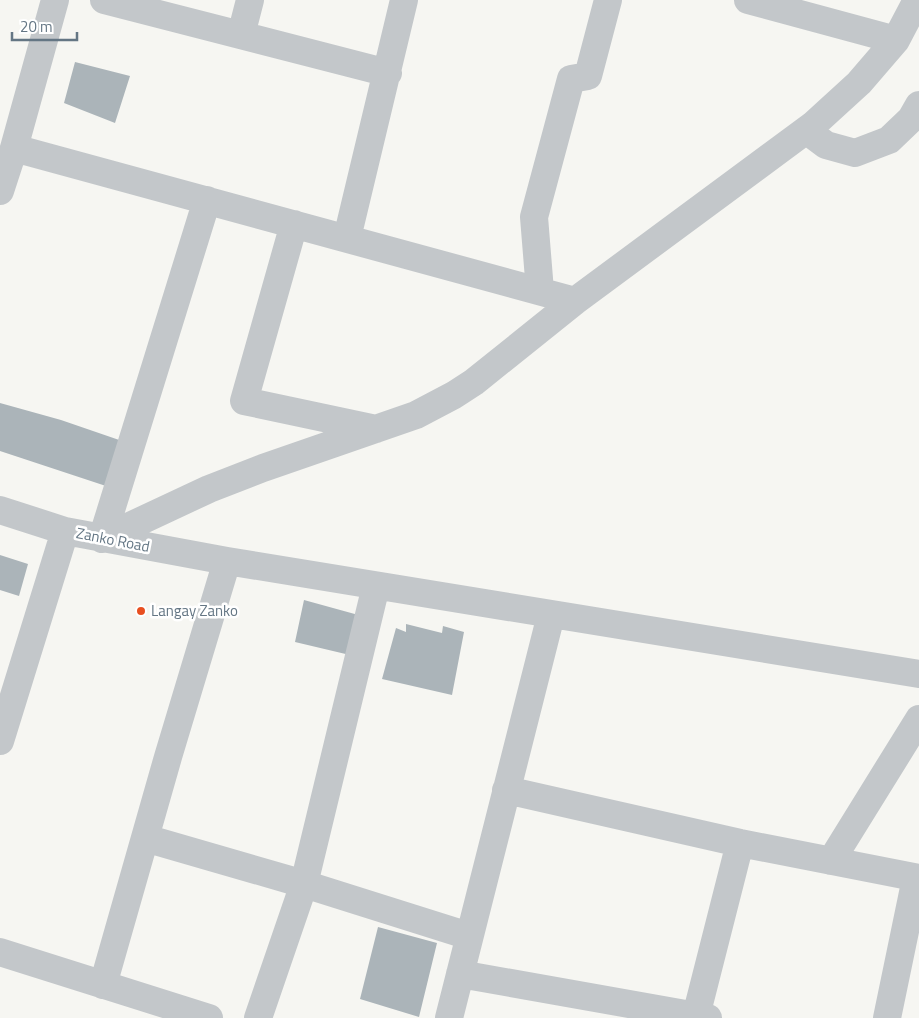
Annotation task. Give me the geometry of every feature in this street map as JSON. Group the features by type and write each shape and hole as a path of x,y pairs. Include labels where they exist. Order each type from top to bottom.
{"street":[{"path":"0,192 11,130 55,0"},
{"path":"104,0 388,73"},
{"path":"241,35 250,0"},
{"path":"347,238 404,0"},
{"path":"540,291 534,217 571,79 588,76 608,0"},
{"path":"748,0 896,40"},
{"path":"102,539 209,489 263,468 416,415 474,382 575,300 806,130 859,83 896,40 917,0"},
{"path":"806,130 826,145 855,153 889,140 911,119 919,106"},
{"path":"11,130 207,200 575,300"},
{"path":"102,539 207,200"},
{"path":"294,224 244,401 377,430"},
{"name":"Zanko Road","path":"0,510 66,531 102,539 551,615 919,674"},
{"path":"0,742 66,531"},
{"path":"103,985 227,561"},
{"path":"258,1018 304,884 376,586"},
{"path":"449,1018 551,615"},
{"path":"831,861 919,719"},
{"path":"506,790 740,844 917,878 886,1018"},
{"path":"145,838 304,884 469,936"},
{"path":"460,974 667,1014 702,1017 740,844"},
{"path":"0,952 208,1018"}],"building":[{"path":"75,62 130,76 115,123 64,103"},
{"path":"0,403 61,420 125,442 112,488 0,451"},
{"path":"0,555 28,564 19,596 0,590"},
{"path":"304,600 362,616 354,656 295,642"},
{"path":"406,624 442,633 443,626 464,632 452,695 382,679 396,628 406,632"},
{"path":"378,927 437,943 419,1017 360,999"}],"place":[{"name":"Langay Zanko","path":"141,611"}]}
